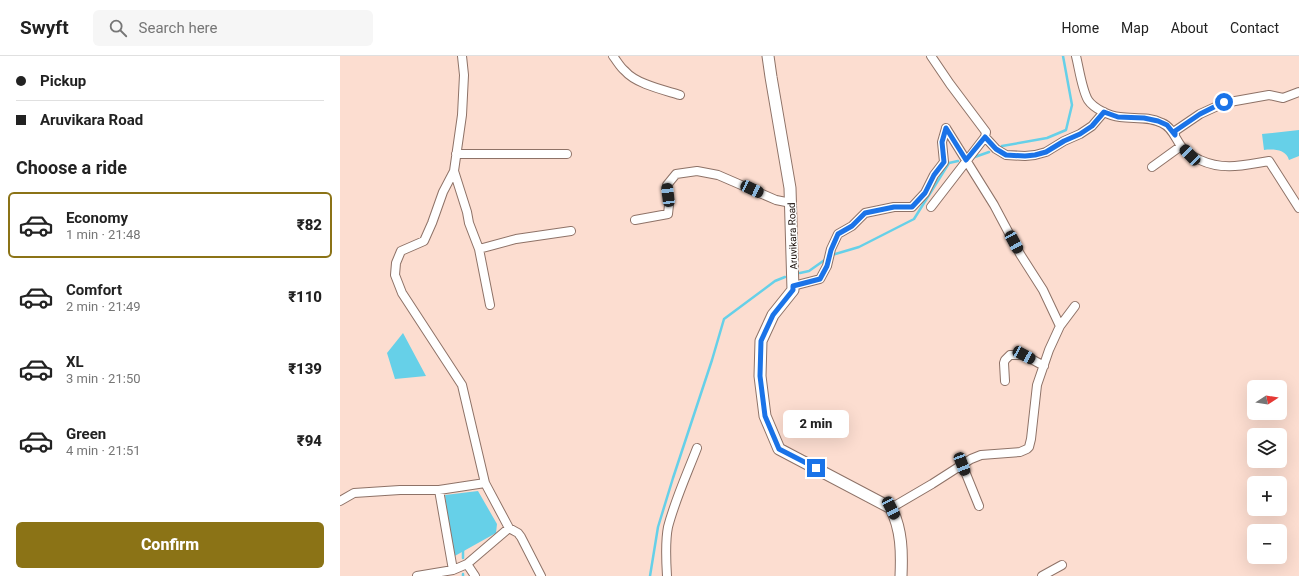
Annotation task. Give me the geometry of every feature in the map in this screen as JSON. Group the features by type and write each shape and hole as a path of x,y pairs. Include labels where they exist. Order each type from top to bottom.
{"main road":[{"name":"Aruvikara Road","path":"768,56 770,77 790,188 793,286"},
{"path":"793,286 793,290 773,315 761,341 760,376 765,416 779,449 891,508 898,524 902,548 901,576"}],"street":[{"path":"462,56 464,76 462,115 454,171 443,192 424,241 401,251 396,263 395,275 402,293 462,385 485,483 509,528 521,536 541,576"},
{"path":"613,56 626,72 634,78 680,95"},
{"path":"930,207 985,137 985,130 931,56"},
{"path":"1076,56 1088,100 1091,104 1104,112 1118,117 1144,118 1158,121 1167,125 1181,146 1190,155 1210,165 1231,167 1269,161 1299,208"},
{"path":"1175,135 1175,131 1200,114 1224,102 1269,95 1283,98 1299,92"},
{"path":"985,137 996,149 1006,155 1035,155 1046,152 1064,141 1080,134 1092,126 1104,112"},
{"path":"793,286 820,279 827,266 831,250 838,234 852,226 865,213 894,207 912,207 925,193 934,175 944,162 942,142 946,128 994,205 1020,254 1043,290 1060,326"},
{"path":"1152,167 1181,146"},
{"path":"456,154 567,154"},
{"path":"454,171 469,223 479,249 490,305"},
{"path":"635,220 668,214 669,205 667,185 676,174 697,171 718,175 776,200 791,204"},
{"path":"479,249 516,239 571,231"},
{"path":"891,508 932,484 971,458 981,455 1020,452 1030,447 1037,385 1049,350 1060,326 1075,306"},
{"path":"1005,381 1004,360 1010,355 1024,355 1044,366"},
{"path":"666,576 668,528 681,488 697,448"},
{"path":"962,464 979,506"},
{"path":"340,501 354,493 400,490 439,490 485,483"},
{"path":"439,490 453,570"},
{"path":"417,576 453,570 467,564 509,528"},
{"path":"467,564 475,576"},
{"path":"1042,576 1062,566"}],"water":[{"path":"1299,130 1299,156 1289,160 1285,154 1279,150 1264,150 1262,134"},
{"path":"403,333 426,376 395,379 387,353"},
{"path":"478,491 497,524 496,533 453,557 445,495"}],"waterway":[{"path":"1002,146 1047,138 1066,130 1072,105 1063,56"},
{"path":"972,158 989,152"},
{"path":"832,255 859,247 914,219 949,163 958,161"},
{"path":"800,273 809,271 826,259"},
{"path":"650,576 658,527 724,319 775,281 785,277"},
{"path":"463,550 463,558"}],"route":[{"path":"816,468 779,449 765,416 760,376 761,341 773,315 793,290 793,286 820,279 827,266 831,250 838,234 852,226 865,213 894,207 912,207 925,193 934,175 944,162 942,142 946,128 966,160 985,137 996,149 1006,155 1025,156 1046,152 1064,141 1080,134 1092,126 1104,112 1118,117 1144,118 1158,121 1167,125 1175,135 1175,131 1200,114 1224,102"}]}
